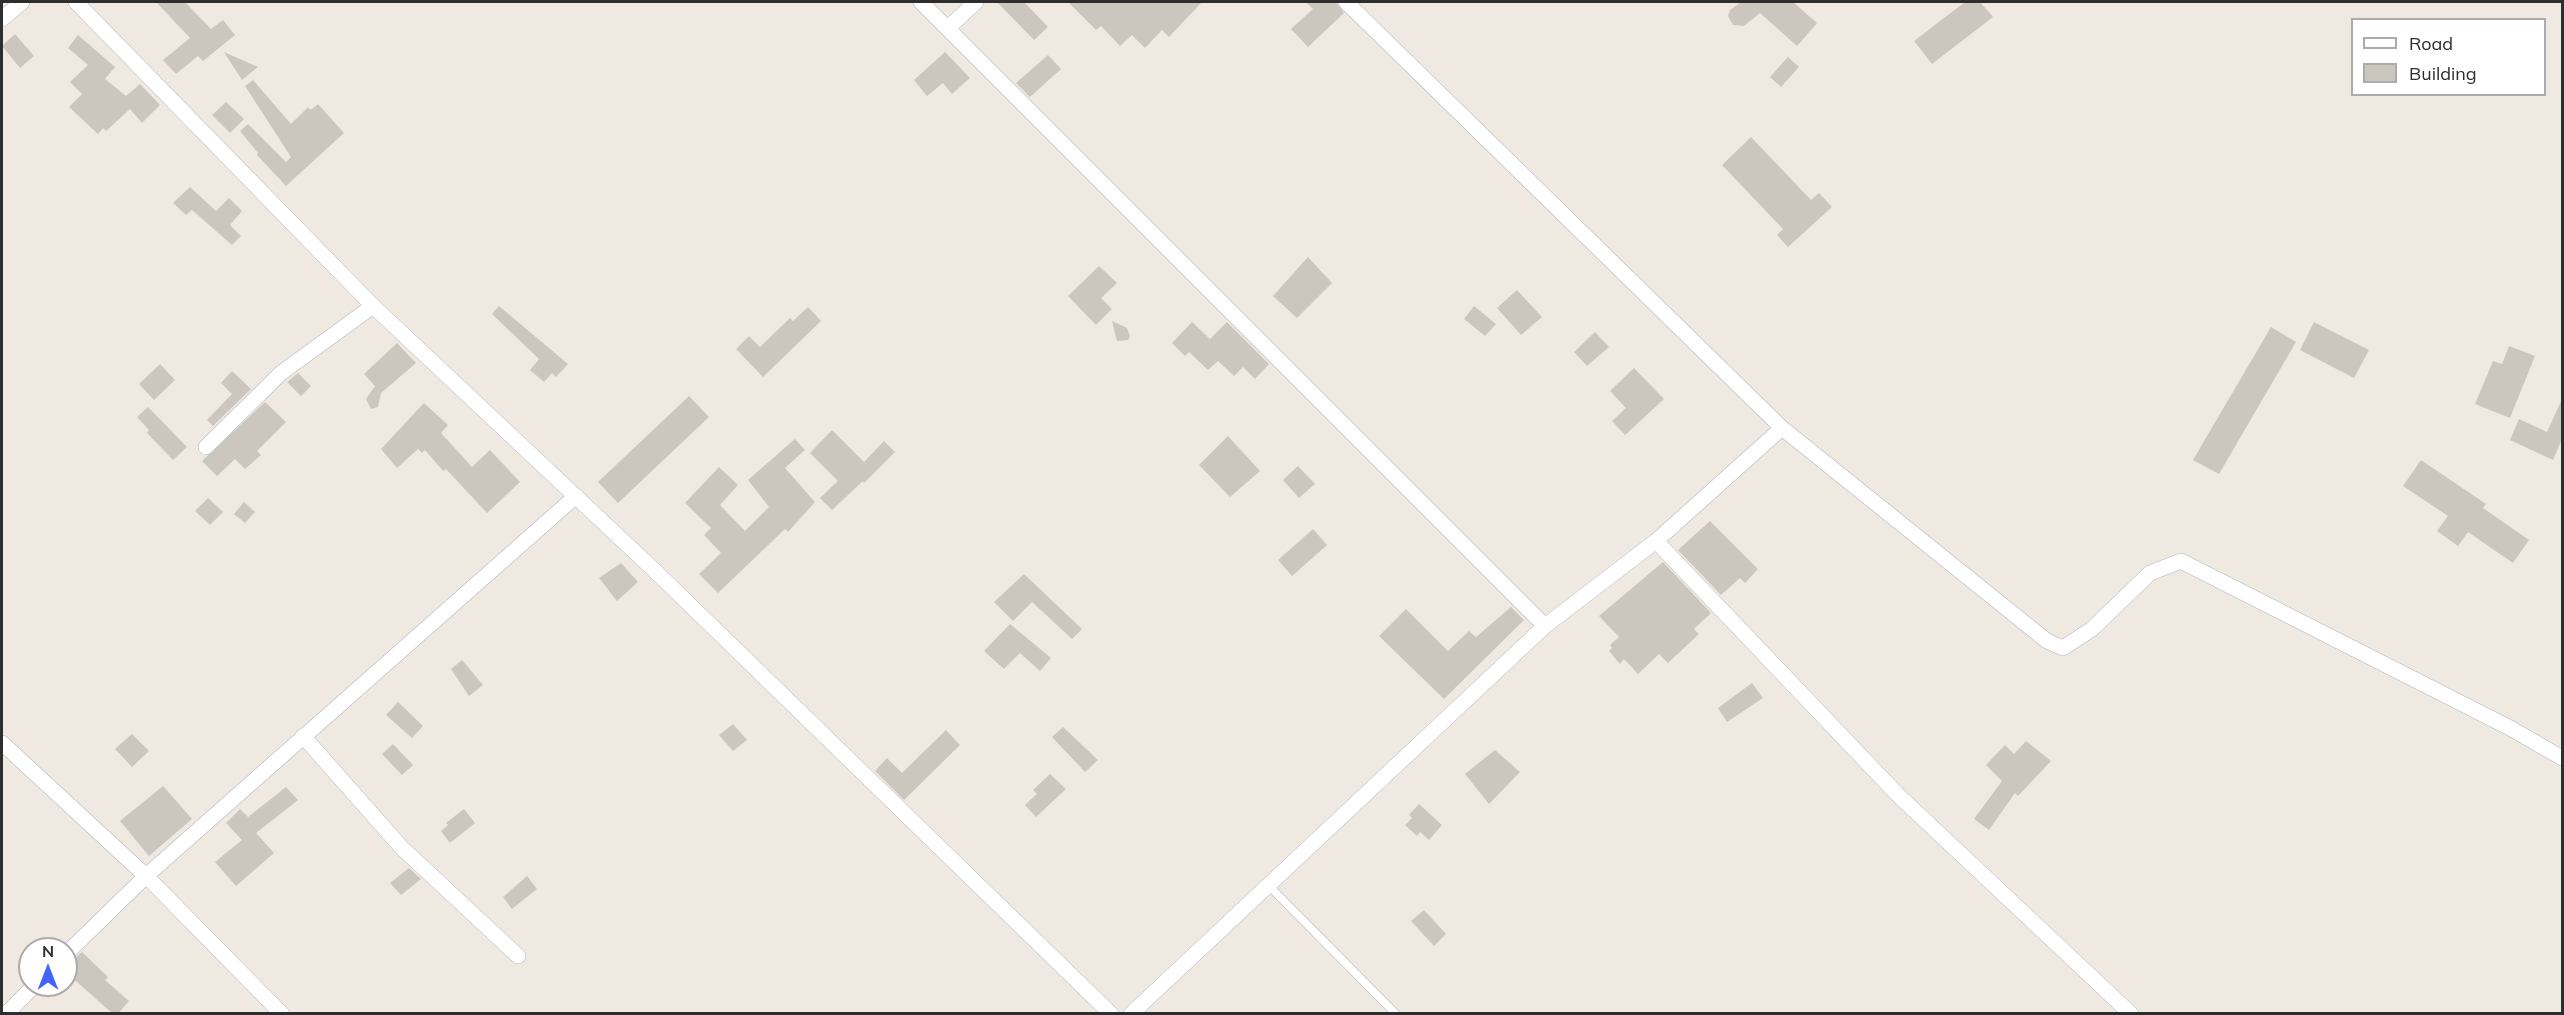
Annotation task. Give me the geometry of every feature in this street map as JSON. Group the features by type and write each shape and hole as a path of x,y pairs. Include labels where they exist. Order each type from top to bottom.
{"street":[{"path":"2,19 22,2"},
{"path":"76,2 373,306 576,496 1112,1014"},
{"path":"921,2 1545,626"},
{"path":"948,28 976,2"},
{"path":"1347,2 1782,429 2048,641 2063,648 2092,629 2150,573 2181,561 2512,729 2562,758"},
{"path":"206,447 281,373 373,306"},
{"path":"1131,1014 1545,626 1656,540 1782,429"},
{"path":"78,942 146,876 576,496"},
{"path":"1656,540 1898,795 2131,1014"},
{"path":"303,736 402,848 518,956"},
{"path":"2,743 146,876 282,1014"},
{"path":"6,1014 23,997"}],"lane":[{"path":"1268,885 1396,1014"}],"building":[{"path":"156,2 185,2 211,29 223,20 235,35 203,61 198,56 176,74 163,60 190,38"},
{"path":"997,2 1024,2 1048,27 1034,40"},
{"path":"1068,2 1202,2 1169,37 1162,30 1145,48 1132,35 1120,46 1101,26 1096,30"},
{"path":"1306,2 1336,2 1344,13 1308,47 1291,29 1313,9"},
{"path":"1741,2 1793,2 1817,23 1797,46 1760,13 1744,26 1733,25 1728,16 1730,10"},
{"path":"1965,2 1980,2 1993,17 1932,64 1914,41"},
{"path":"15,34 34,56 20,68 2,46"},
{"path":"78,35 115,67 105,79 126,96 140,84 160,105 142,123 130,109 106,131 103,128 98,134 69,107 82,94 70,82 88,65 68,48"},
{"path":"224,52 258,67 242,80"},
{"path":"945,52 970,78 952,94 943,83 927,96 914,80"},
{"path":"1048,55 1061,69 1030,97 1016,83"},
{"path":"1788,57 1799,67 1781,87 1770,77"},
{"path":"253,80 291,124 308,107 311,110 318,104 344,133 286,186 257,155 258,153 240,131 248,124 286,162 291,157 245,86"},
{"path":"226,102 244,119 230,133 212,115"},
{"path":"1751,137 1811,200 1819,193 1832,207 1788,247 1777,235 1783,229 1722,165"},
{"path":"190,187 216,211 229,198 242,211 230,225 241,236 232,245 192,210 186,215 173,203"},
{"path":"1308,257 1332,283 1297,318 1273,296"},
{"path":"1099,266 1117,283 1101,298 1112,309 1096,325 1068,296"},
{"path":"1517,290 1542,317 1521,335 1497,308"},
{"path":"499,306 568,364 556,377 552,373 544,382 530,370 539,359 492,314"},
{"path":"1474,306 1496,324 1485,336 1464,319"},
{"path":"808,307 821,321 763,377 736,349 749,336 760,347 790,318 793,321"},
{"path":"1112,321 1127,328 1130,336 1128,340 1117,341"},
{"path":"1192,322 1210,339 1227,322 1269,364 1255,379 1243,367 1234,376 1218,361 1208,370 1189,352 1185,356 1172,343"},
{"path":"2314,322 2369,350 2354,378 2300,350"},
{"path":"2271,327 2296,342 2219,474 2193,460"},
{"path":"1595,332 1609,347 1587,366 1574,352"},
{"path":"397,343 416,363 381,393 378,407 371,409 366,399 375,386 364,374"},
{"path":"2509,346 2535,356 2510,418 2475,404 2493,361 2502,364"},
{"path":"160,364 175,380 154,400 139,384"},
{"path":"1634,368 1664,399 1625,435 1612,421 1626,408 1610,391"},
{"path":"232,371 251,389 213,426 207,420 232,394 221,383"},
{"path":"298,373 311,386 301,396 287,382"},
{"path":"689,396 709,417 618,503 598,482"},
{"path":"2562,399 2562,439 2553,460 2510,440 2519,419 2547,432"},
{"path":"265,402 286,422 257,451 261,455 245,469 235,459 217,476 202,461"},
{"path":"424,403 448,425 441,433 472,467 490,450 520,482 487,513 446,469 443,471 425,450 422,453 418,449 397,468 381,449"},
{"path":"148,407 187,447 173,460 147,433 149,430 137,417"},
{"path":"832,430 864,462 884,441 895,452 864,483 863,481 832,510 820,498 838,481 810,453"},
{"path":"1228,436 1260,471 1230,497 1199,465"},
{"path":"795,439 805,450 785,468 815,502 788,532 785,529 718,593 699,574 721,553 704,535 711,528 685,503 719,467 738,485 720,505 745,531 769,507 748,480"},
{"path":"2421,460 2486,504 2483,508 2529,540 2513,563 2468,532 2458,546 2437,531 2448,516 2403,486"},
{"path":"1298,466 1315,484 1299,498 1283,480"},
{"path":"208,498 223,512 210,525 195,511"},
{"path":"244,502 255,512 245,523 234,514"},
{"path":"1710,521 1758,569 1745,583 1740,578 1721,595 1678,550"},
{"path":"1313,529 1327,545 1292,576 1278,560"},
{"path":"1663,562 1711,613 1694,629 1699,634 1668,663 1659,654 1638,674 1624,659 1620,664 1609,651 1612,648 1610,645 1619,637 1599,616"},
{"path":"621,563 638,582 617,601 599,578"},
{"path":"1024,574 1082,629 1072,639 1032,602 1013,621 994,602"},
{"path":"1511,607 1524,620 1444,699 1379,636 1406,609 1448,651 1469,631 1476,637"},
{"path":"1010,624 1051,658 1040,671 1020,653 1004,669 984,651"},
{"path":"462,660 483,685 469,696 451,669"},
{"path":"1752,683 1763,698 1727,722 1718,708"},
{"path":"398,702 423,726 412,738 386,715"},
{"path":"733,724 747,740 733,751 719,735"},
{"path":"1063,727 1098,760 1085,772 1052,737"},
{"path":"946,730 960,745 904,800 875,771 887,758 902,773"},
{"path":"132,734 149,751 132,767 115,749"},
{"path":"2026,741 2051,761 2018,796 2015,793 1989,830 1974,819 2002,781 1986,765 2005,745 2014,754"},
{"path":"393,744 413,765 402,775 382,754"},
{"path":"1495,750 1520,772 1489,804 1465,774"},
{"path":"1050,774 1066,789 1036,817 1025,805 1037,794 1033,790"},
{"path":"163,786 192,819 149,856 120,821"},
{"path":"286,787 298,800 256,833 274,853 236,886 215,862 242,840 226,823 240,809 248,817"},
{"path":"1419,804 1442,825 1429,840 1420,832 1417,836 1405,825 1412,818 1409,815"},
{"path":"464,809 475,823 450,843 441,831 448,825 446,823"},
{"path":"409,868 421,879 401,895 390,883"},
{"path":"527,876 537,889 512,909 503,897"},
{"path":"1424,910 1446,934 1434,946 1411,921"},
{"path":"82,952 108,977 105,980 129,1001 118,1014 113,1014 78,983 78,955"}]}
